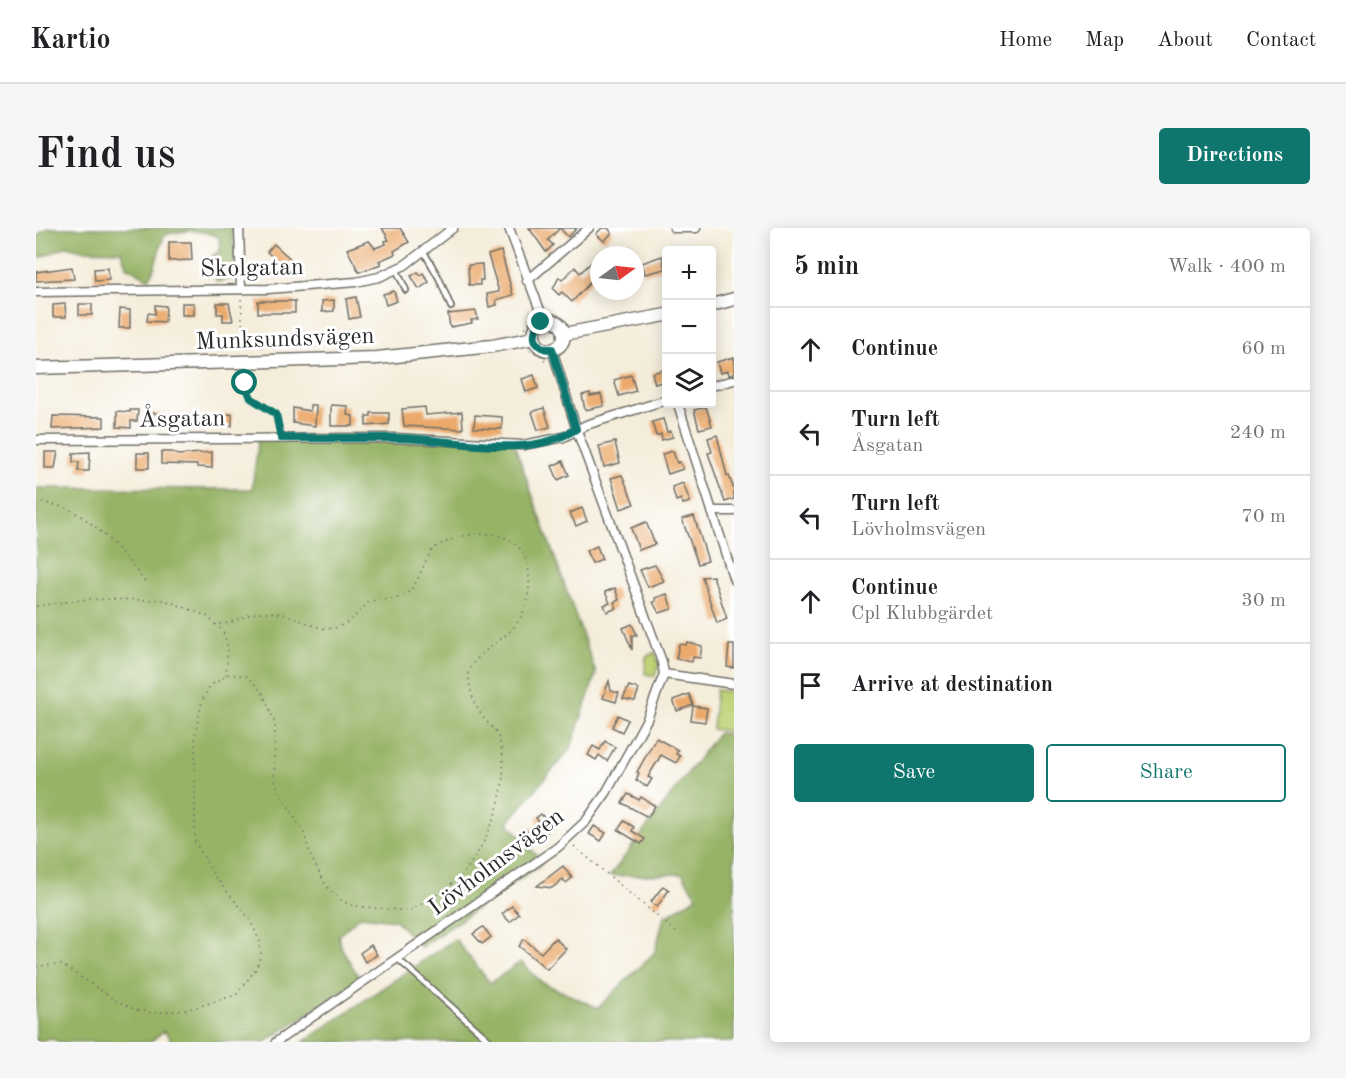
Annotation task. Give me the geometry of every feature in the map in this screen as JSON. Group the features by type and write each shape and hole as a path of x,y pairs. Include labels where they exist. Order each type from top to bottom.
{"street":[{"path":"238,228 241,289"},
{"name":"Skolgatan","path":"36,292 322,287 356,282 379,277 396,269 424,252 453,228"},
{"path":"509,228 527,281 544,321"},
{"path":"527,281 589,228"},
{"path":"674,228 696,228"},
{"path":"716,303 734,299"},
{"path":"564,334 662,316"},
{"path":"544,321 558,323 564,334 560,344 552,349 541,348 530,339 536,327 544,321"},
{"name":"Munksundsvägen","path":"36,368 377,358 492,346 530,339"},
{"path":"552,349 576,429 654,635 664,674 734,684"},
{"path":"716,385 734,380"},
{"name":"Åsgatan","path":"36,440 396,438 523,445 551,441 576,429 662,401"},
{"path":"679,408 734,580"},
{"path":"712,511 734,511"},
{"name":"Lövholmsvägen","path":"276,1042 523,873 586,820 606,793 647,719 664,674"}],"lane":[{"path":"424,252 452,307"},
{"path":"396,269 406,290"},
{"path":"398,959 491,1042"}],"path":[{"path":"241,289 244,353"},
{"path":"528,303 531,316 525,328 530,339 528,349 542,356 549,368"},
{"path":"244,378 249,396 278,418 281,438"},
{"path":"36,500 70,510 86,521 109,541 147,584"},
{"path":"36,966 62,965 117,1001 136,1010 152,1013 186,1010 236,995 256,969 261,955 260,942 249,918 215,877 195,842 195,736 202,701 210,686 226,676 247,676 262,692 275,724 274,778 280,793 304,833 311,857 327,887 343,902 355,906 409,911 452,882 471,864 492,819 503,788 499,740 475,706 468,674 478,655 510,633 520,619 525,608 530,577 525,556 508,539 497,535 470,534 431,550 413,585 404,596 369,601 351,621 345,624 322,630 276,612 264,612 256,613 234,624 214,624"},
{"path":"36,606 88,599 155,598 207,616 226,637 229,657 226,676"},
{"path":"567,838 677,933"}],"green space":[{"path":"47,228 232,228 236,278 217,282 211,270 212,256 220,251 219,237 206,232 186,231 165,235 149,279 126,266 121,251 82,250 67,246 39,258 36,255 36,237"},
{"path":"387,435 512,438 596,673 571,748 508,822 543,863 421,947 395,920 360,916 338,936 342,949 360,979 265,1042 173,1042 164,1031 150,1042 59,1042 51,1038 36,1042 36,488 252,489 259,436"},
{"path":"655,652 659,665 655,676 645,674 646,657"},
{"path":"716,690 734,692 734,732 712,729"},
{"path":"718,733 734,735 734,1042 303,1042 455,939 490,983 521,962 541,982 598,1008 655,952 664,917 697,897 682,874 610,876"}],"building":[{"path":"382,228 400,228 409,242 394,251 395,254 379,261 381,264 359,272 347,249 369,241 375,248 386,244 385,241 389,240"},
{"path":"529,228 560,228 548,240 553,245 546,252"},
{"path":"560,228 577,228 568,237"},
{"path":"602,228 608,228 612,233 604,241 596,234"},
{"path":"169,242 191,242 192,260 169,261"},
{"path":"274,244 295,263 288,271 267,252"},
{"path":"501,251 513,295 496,300 497,305 489,307 487,294 499,292 488,255"},
{"path":"662,256 662,270 645,274 644,262"},
{"path":"482,264 483,280 480,280 480,285 469,285 468,265"},
{"path":"590,264 590,283 572,302 562,292 559,295 553,289 559,277 562,280 575,267 580,273"},
{"path":"72,267 74,279 36,281 36,272"},
{"path":"108,268 109,280 95,281 94,269"},
{"path":"418,272 420,275 423,273 429,282 419,289 411,276"},
{"path":"394,291 397,301 386,305 383,294"},
{"path":"356,297 360,317 349,319 346,299"},
{"path":"334,300 334,311 322,312 322,301"},
{"path":"258,301 295,301 295,313 258,313"},
{"path":"182,303 194,303 194,315 182,315"},
{"path":"217,303 229,303 233,321 223,321 223,314 217,314"},
{"path":"65,304 66,317 53,317 53,305"},
{"path":"79,304 92,304 92,315 79,315"},
{"path":"155,305 166,306 165,322 147,321 148,313 155,314"},
{"path":"120,309 130,310 130,328 119,328"},
{"path":"476,311 478,319 471,320 472,323 450,327 448,314"},
{"path":"734,357 734,374 729,375 728,371 720,373 717,362"},
{"path":"662,370 662,382 655,384 652,373"},
{"path":"534,375 538,388 526,392 522,379"},
{"path":"631,375 636,391 619,396 614,380"},
{"path":"590,393 590,396 601,394 604,406 585,410 582,395"},
{"path":"310,405 316,405 315,426 293,423 293,408 310,411"},
{"path":"331,405 348,406 347,415 353,416 353,426 331,426"},
{"path":"425,407 426,415 462,412 463,429 404,426 402,409"},
{"path":"544,408 550,427 538,430 532,412"},
{"path":"706,408 712,426 699,429 694,410"},
{"path":"130,410 138,410 137,421 131,421 131,428 117,427 117,411 130,412"},
{"path":"151,413 201,416 201,423 196,423 196,427 145,424 145,416 151,416"},
{"path":"371,413 389,413 389,424 366,426 366,416 371,416"},
{"path":"232,414 232,426 218,426 218,415"},
{"path":"475,415 502,417 502,429 474,428"},
{"path":"53,416 104,417 104,427 52,429"},
{"path":"663,419 667,432 671,431 673,437 662,440 661,434 656,436 652,422"},
{"path":"717,435 727,476 734,490 734,499 725,502 708,453 712,452 708,438"},
{"path":"615,442 620,463 604,467 599,446"},
{"path":"673,451 677,463 680,462 683,469 668,474 662,454"},
{"path":"45,452 58,452 55,468 45,468"},
{"path":"90,452 89,471 78,471 79,462 73,462 73,453"},
{"path":"161,452 172,452 178,455 212,452 212,468 197,467 197,465 161,464"},
{"path":"137,453 149,453 149,468 137,468"},
{"path":"563,461 569,475 558,480 552,466"},
{"path":"622,475 634,504 621,509 611,478"},
{"path":"683,483 690,502 683,504 681,499 676,501 672,487"},
{"path":"582,508 587,521 576,526 570,513"},
{"path":"694,516 708,561 698,564 682,519"},
{"path":"646,522 655,544 639,550 631,528"},
{"path":"597,546 602,559 592,563 586,551"},
{"path":"655,565 664,581 648,587 640,570"},
{"path":"713,576 727,619 717,623 702,577"},
{"path":"615,588 619,600 614,602 617,608 607,612 604,605 610,603 605,592"},
{"path":"667,594 672,609 659,613 653,602 656,601 655,598"},
{"path":"632,624 637,635 632,635 632,650 623,628"},
{"path":"687,642 702,646 700,658 693,657 692,662 676,659 679,644 686,645"},
{"path":"729,645 734,645 734,668 727,667"},
{"path":"609,681 611,691 619,693 616,702 603,698"},
{"path":"629,686 639,689 635,701 623,699"},
{"path":"689,694 693,705 677,711 673,700"},
{"path":"693,706 707,708 705,722 691,720"},
{"path":"618,715 628,720 622,732 612,727"},
{"path":"656,738 678,750 676,754 680,756 676,763 661,755 648,777 652,779 647,787 636,780 639,773 637,772"},
{"path":"605,741 615,747 607,761 599,755 596,760 588,755 593,746 600,750"},
{"path":"628,794 639,800 641,797 655,806 648,817 622,803"},
{"path":"541,814 548,822 544,826 548,831 536,842 527,832 539,822 536,818"},
{"path":"624,821 634,827 632,831 645,839 641,844 618,830"},
{"path":"594,826 606,833 601,841 589,834"},
{"path":"563,866 572,878 566,883 563,879 552,888 537,886"},
{"path":"663,886 669,890 657,907 651,902"},
{"path":"512,906 519,914 510,922 502,914"},
{"path":"483,927 491,937 482,944 473,934"},
{"path":"555,938 566,949 547,969 519,946 524,939 541,953"},
{"path":"371,945 377,955 365,962 360,953"}],"route":[{"path":"245,383 247,393 251,398 276,414 281,438 396,438 491,445 523,445 551,441 576,429 552,349 541,348 535,341 534,332 541,322"}]}
